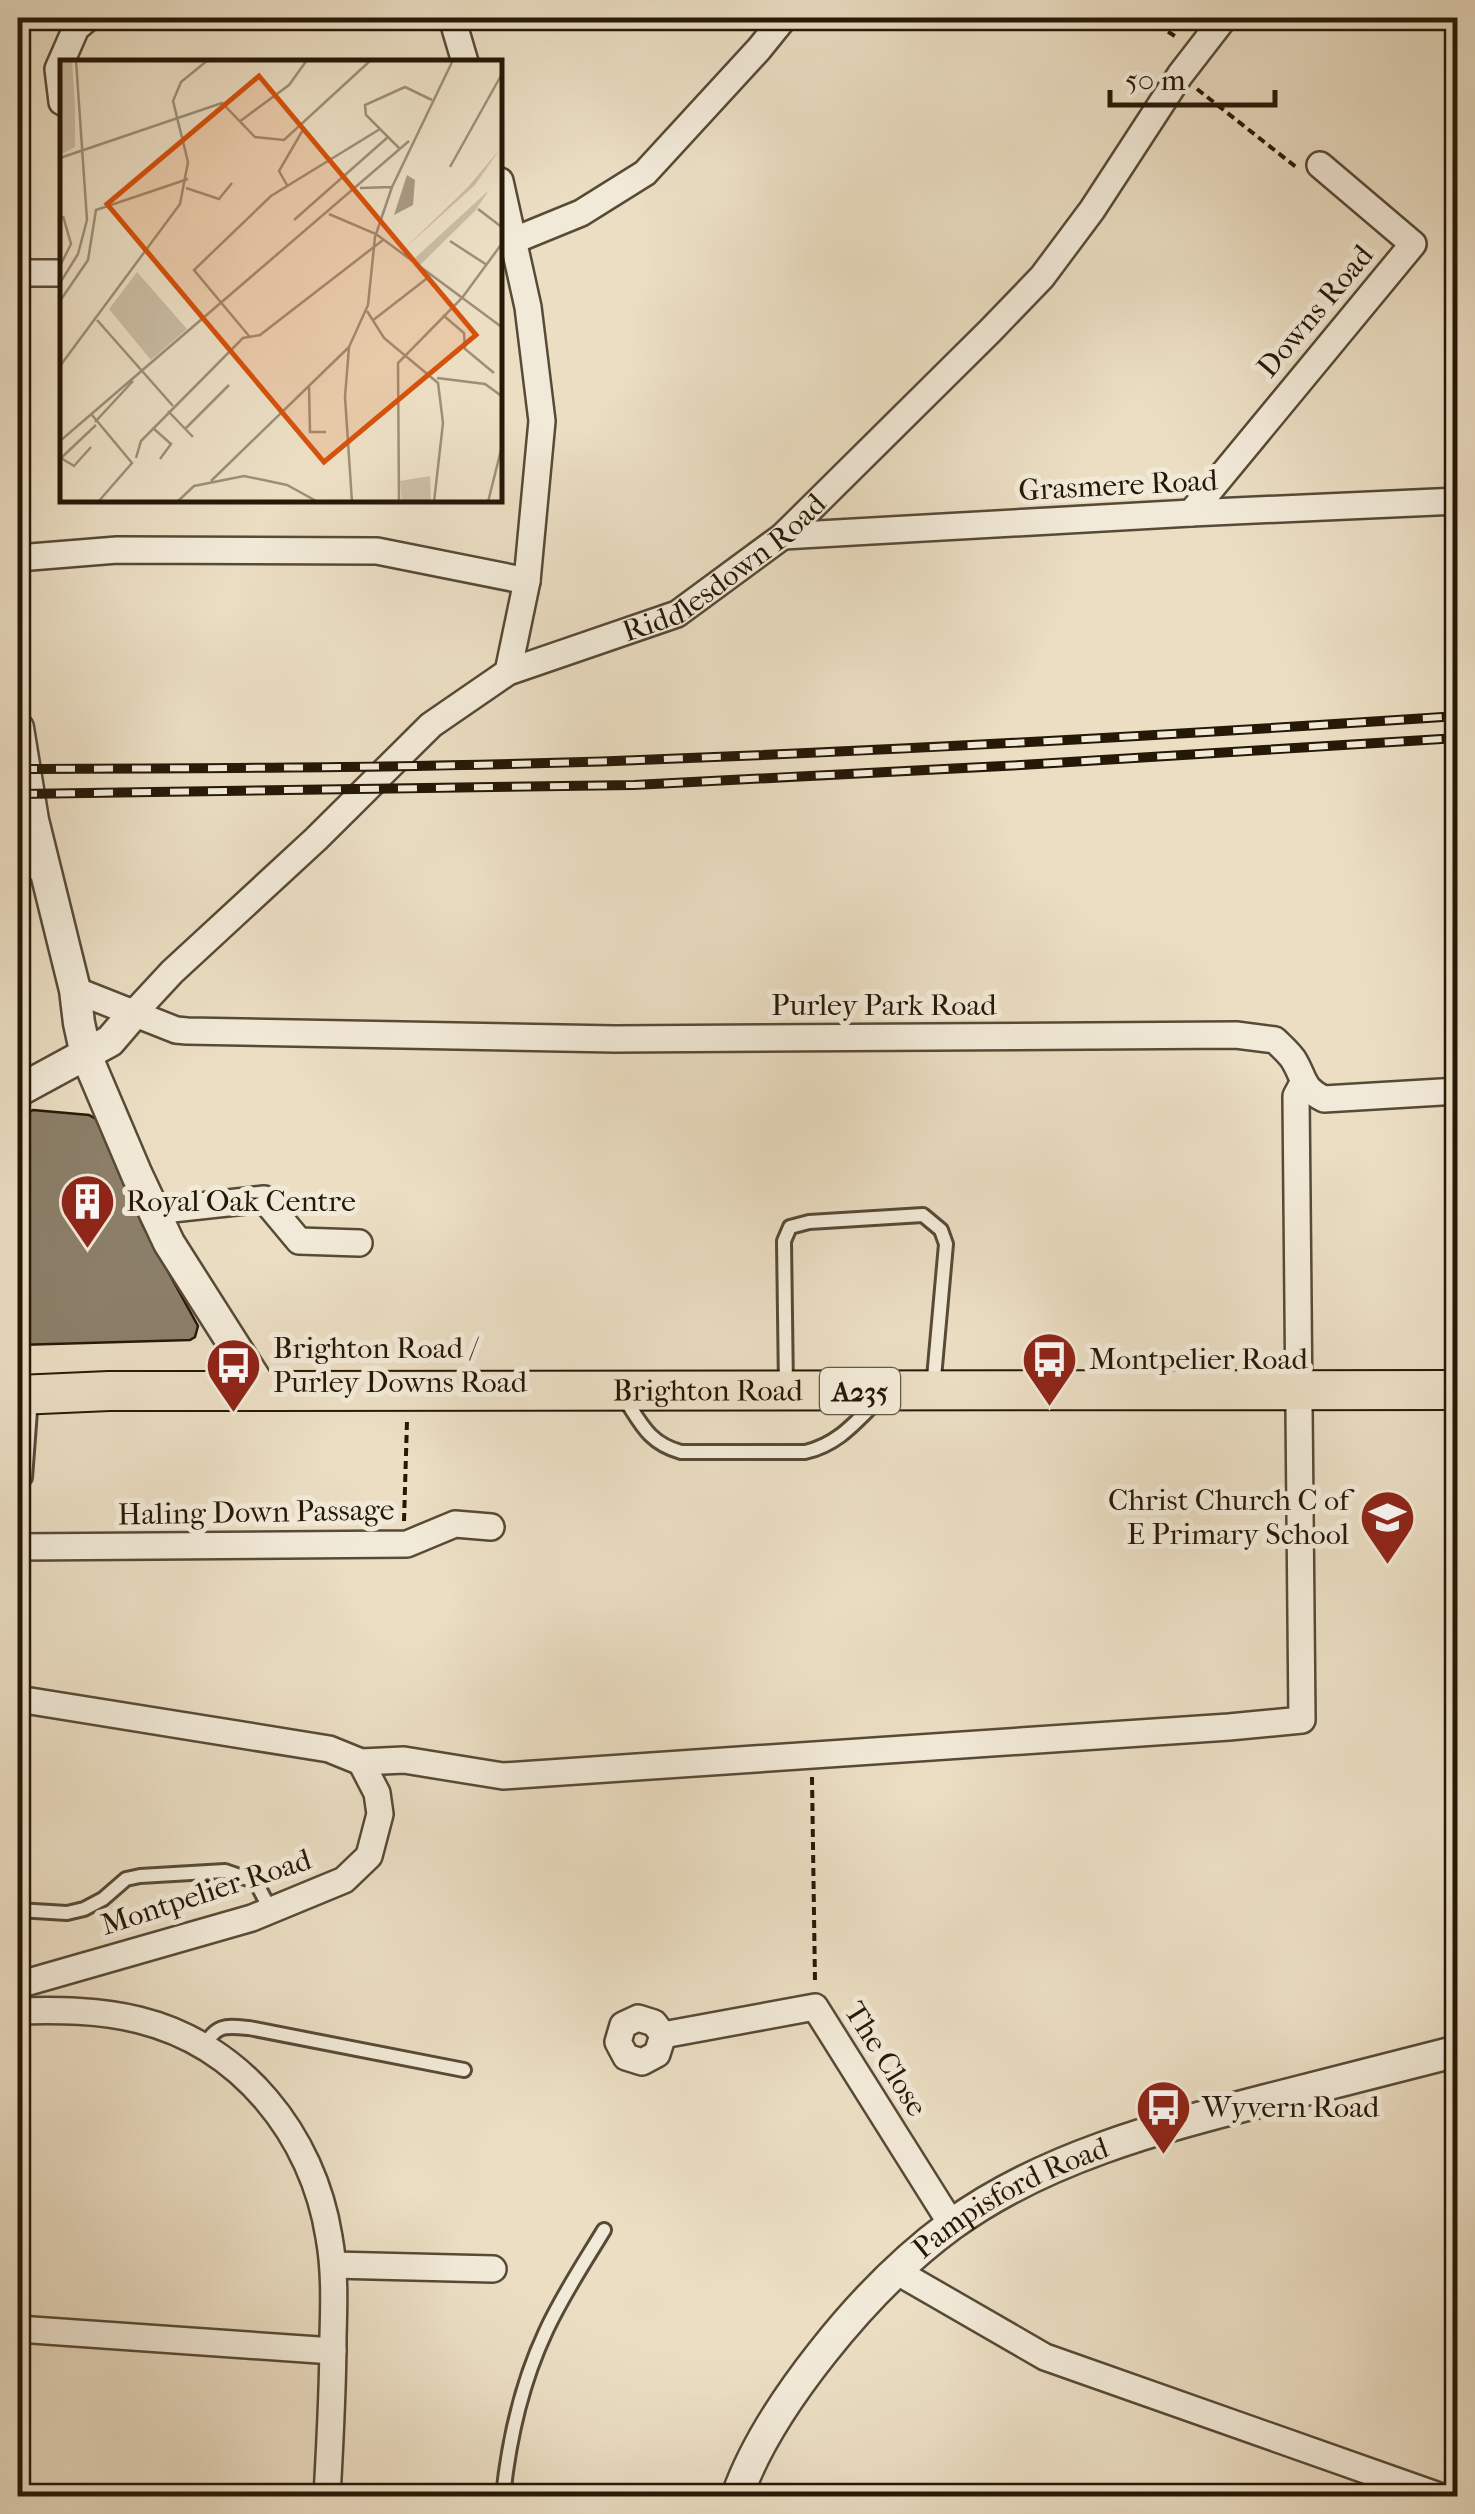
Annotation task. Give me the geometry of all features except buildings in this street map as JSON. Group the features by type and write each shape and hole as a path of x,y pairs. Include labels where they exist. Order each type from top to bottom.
{"main road":[{"name":"Brighton Road","path":"24,1394 1458,1390"}],"street":[{"path":"62,60 76,28 88,18"},
{"path":"452,18 464,60"},
{"path":"507,241 581,213 645,173 784,18"},
{"name":"Riddlesdown Road","path":"18,1090 110,1042 172,972 316,840 431,724 508,672 677,614 783,536 1042,276 1092,210 1180,75 1224,18"},
{"name":"Downs Road","path":"1191,513 1412,244 1320,166"},
{"path":"502,198 507,241 528,307 542,421 527,581 508,672"},
{"path":"18,274 60,273"},
{"name":"Grasmere Road","path":"783,536 1458,501"},
{"path":"18,558 117,550 378,551 527,581"},
{"path":"18,728 33,820 32,873 75,990 86,1055 169,1243 263,1391"},
{"path":"75,990 134,1013"},
{"name":"Purley Park Road","path":"134,1013 187,1032 615,1039 1236,1035 1275,1040 1293,1059 1303,1083"},
{"path":"18,1699 329,1749 361,1762 404,1760 504,1776 1302,1720 1296,1096 1303,1083 1324,1099 1458,1091"},
{"path":"154,1211 264,1199 298,1241 359,1243"},
{"name":"Haling Down Passage","path":"18,1546 403,1544 455,1524 491,1527"},
{"name":"Montpelier Road","path":"18,1985 271,1911 344,1880 369,1856 380,1814 377,1792 361,1762"},
{"name":"The Close","path":"663,2035 816,2007 952,2225"},
{"path":"18,2011 119,2015 164,2027 204,2046 256,2088 301,2149 318,2187 333,2265 327,2496"},
{"name":"Pampisford Road","path":"737,2496 761,2445 814,2364 850,2318 896,2271 952,2225 998,2196 1032,2178 1131,2139 1458,2050"},
{"path":"333,2265 493,2269"},
{"path":"896,2271 1045,2357 1439,2496"},
{"path":"18,2330 333,2351"}],"lane":[{"path":"786,1391 784,1241 790,1227 809,1222 923,1215 941,1230 946,1244 933,1391"},
{"path":"620,1391 652,1439 666,1448 681,1452 804,1452 841,1437 886,1391"},
{"path":"24,1394 24,1478"},
{"path":"18,1910 67,1913 102,1899 126,1879 225,1872 251,1880 271,1911"},
{"path":"204,2046 210,2035 222,2027 249,2028 464,2070"},
{"path":"503,2496 516,2414 529,2371 555,2313 604,2230"}],"path":[{"path":"1146,18 1198,51"},
{"path":"1180,75 1283,156"},
{"path":"403,1544 408,1391"},
{"path":"812,1755 816,2007"}],"railway":[{"path":"18,769 605,761 977,745 1458,716"},
{"path":"18,794 634,785 1458,738"}],"place":[{"name":"Royal Oak Centre","path":"87,1250"},
{"name":"Montpelier Road","path":"1050,1408"},
{"name":"Brighton Road / Purley Downs Road","path":"234,1414"},
{"name":"Christ Church C of E Primary School","path":"1388,1566"},
{"name":"Wyvern Road","path":"1163,2156"}]}
